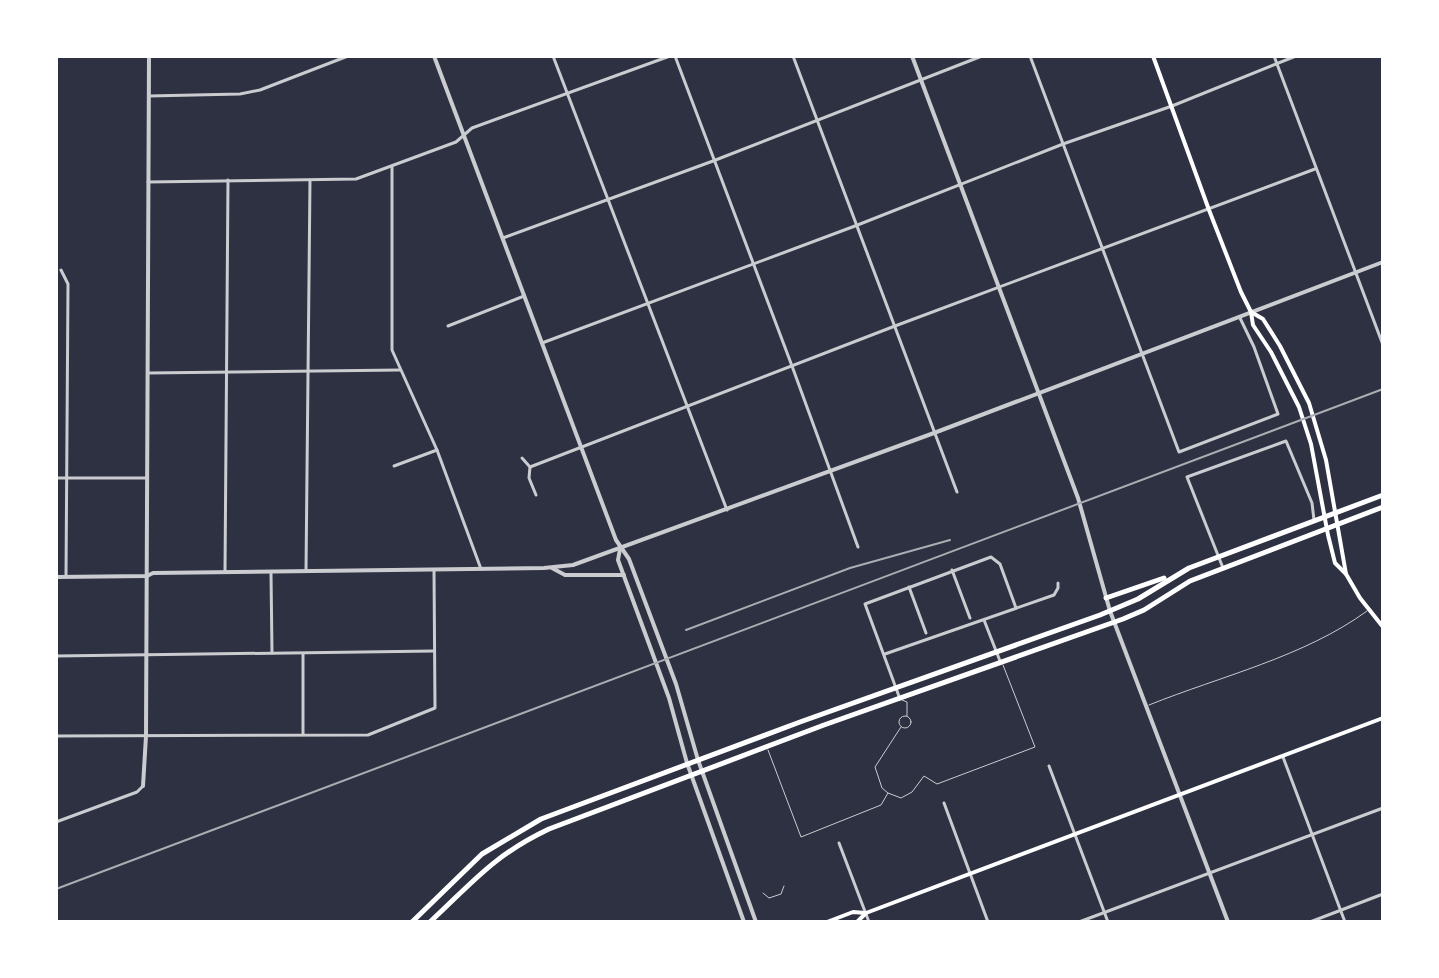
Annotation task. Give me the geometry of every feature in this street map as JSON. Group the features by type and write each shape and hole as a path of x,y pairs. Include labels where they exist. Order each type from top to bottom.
{"main road":[{"path":"1153,56 1209,210 1251,312 1253,325 1271,352 1299,407 1311,444 1335,563 1383,627"},
{"path":"1251,312 1263,319 1305,393 1321,440 1346,574"},
{"path":"1106,598 1383,495"},
{"path":"430,922 477,874 524,841 573,819 767,746 1115,623 1144,610 1190,581 1383,507"},
{"path":"412,922 473,862 512,834 555,813 1110,611 1138,599 1180,572"},
{"path":"827,922 853,912 866,913 970,875 1383,718"},
{"path":"857,922 866,913"}],"street":[{"path":"56,822 137,792 143,786 146,736 149,56"},
{"path":"149,96 240,94 260,90 348,56"},
{"path":"434,56 581,448 620,549 629,559 676,684 698,760 756,922"},
{"path":"553,56 727,510"},
{"path":"148,182 356,179 456,142 472,128 673,56 858,547"},
{"path":"793,56 957,492"},
{"path":"912,56 1079,503 1110,611 1228,922"},
{"path":"502,238 713,161 982,56"},
{"path":"1030,56 1179,452 1278,414 1240,318"},
{"path":"1274,56 1383,345"},
{"path":"542,343 1063,144 1172,106 1296,56"},
{"path":"392,166 392,350 437,450 481,569"},
{"path":"530,467 1315,169"},
{"path":"225,572 228,180"},
{"path":"306,571 310,180"},
{"path":"56,577 551,568 573,565 934,433 1383,262"},
{"path":"61,270 68,284 66,577"},
{"path":"448,326 524,296"},
{"path":"148,373 401,370"},
{"path":"1223,568 1187,477 1286,441 1312,503 1314,520"},
{"path":"394,466 437,450"},
{"path":"522,458 530,467 529,478 536,495"},
{"path":"56,478 147,478"},
{"path":"620,549 618,560 669,698 691,775 744,922"},
{"path":"900,699 865,604 987,557 995,558 1000,564 1016,608"},
{"path":"551,568 565,575 624,575"},
{"path":"56,736 368,735 435,708 434,570"},
{"path":"952,570 970,618"},
{"path":"271,571 272,653"},
{"path":"883,655 1054,595 1058,583"},
{"path":"909,587 926,633"},
{"path":"984,620 1001,664"},
{"path":"56,656 434,651"},
{"path":"303,653 303,734"},
{"path":"1283,757 1345,922"},
{"path":"1049,766 1108,922"},
{"path":"944,803 988,922"},
{"path":"1079,922 1383,808"},
{"path":"839,843 869,922"},
{"path":"1310,922 1383,894"}],"lane":[{"path":"1146,706 1308,644 1352,622 1369,609"},
{"path":"907,716 899,720 901,727 875,767 882,788 901,798 912,792 924,776 937,784 1035,747 1001,664"},
{"path":"900,699 907,702 907,716 911,721 907,728 901,727"},
{"path":"767,746 801,837 881,805 888,793"},
{"path":"763,893 769,898 781,894 784,886"}],"railway":[{"path":"56,889 1383,389"},
{"path":"686,630 850,568 950,540"}]}
